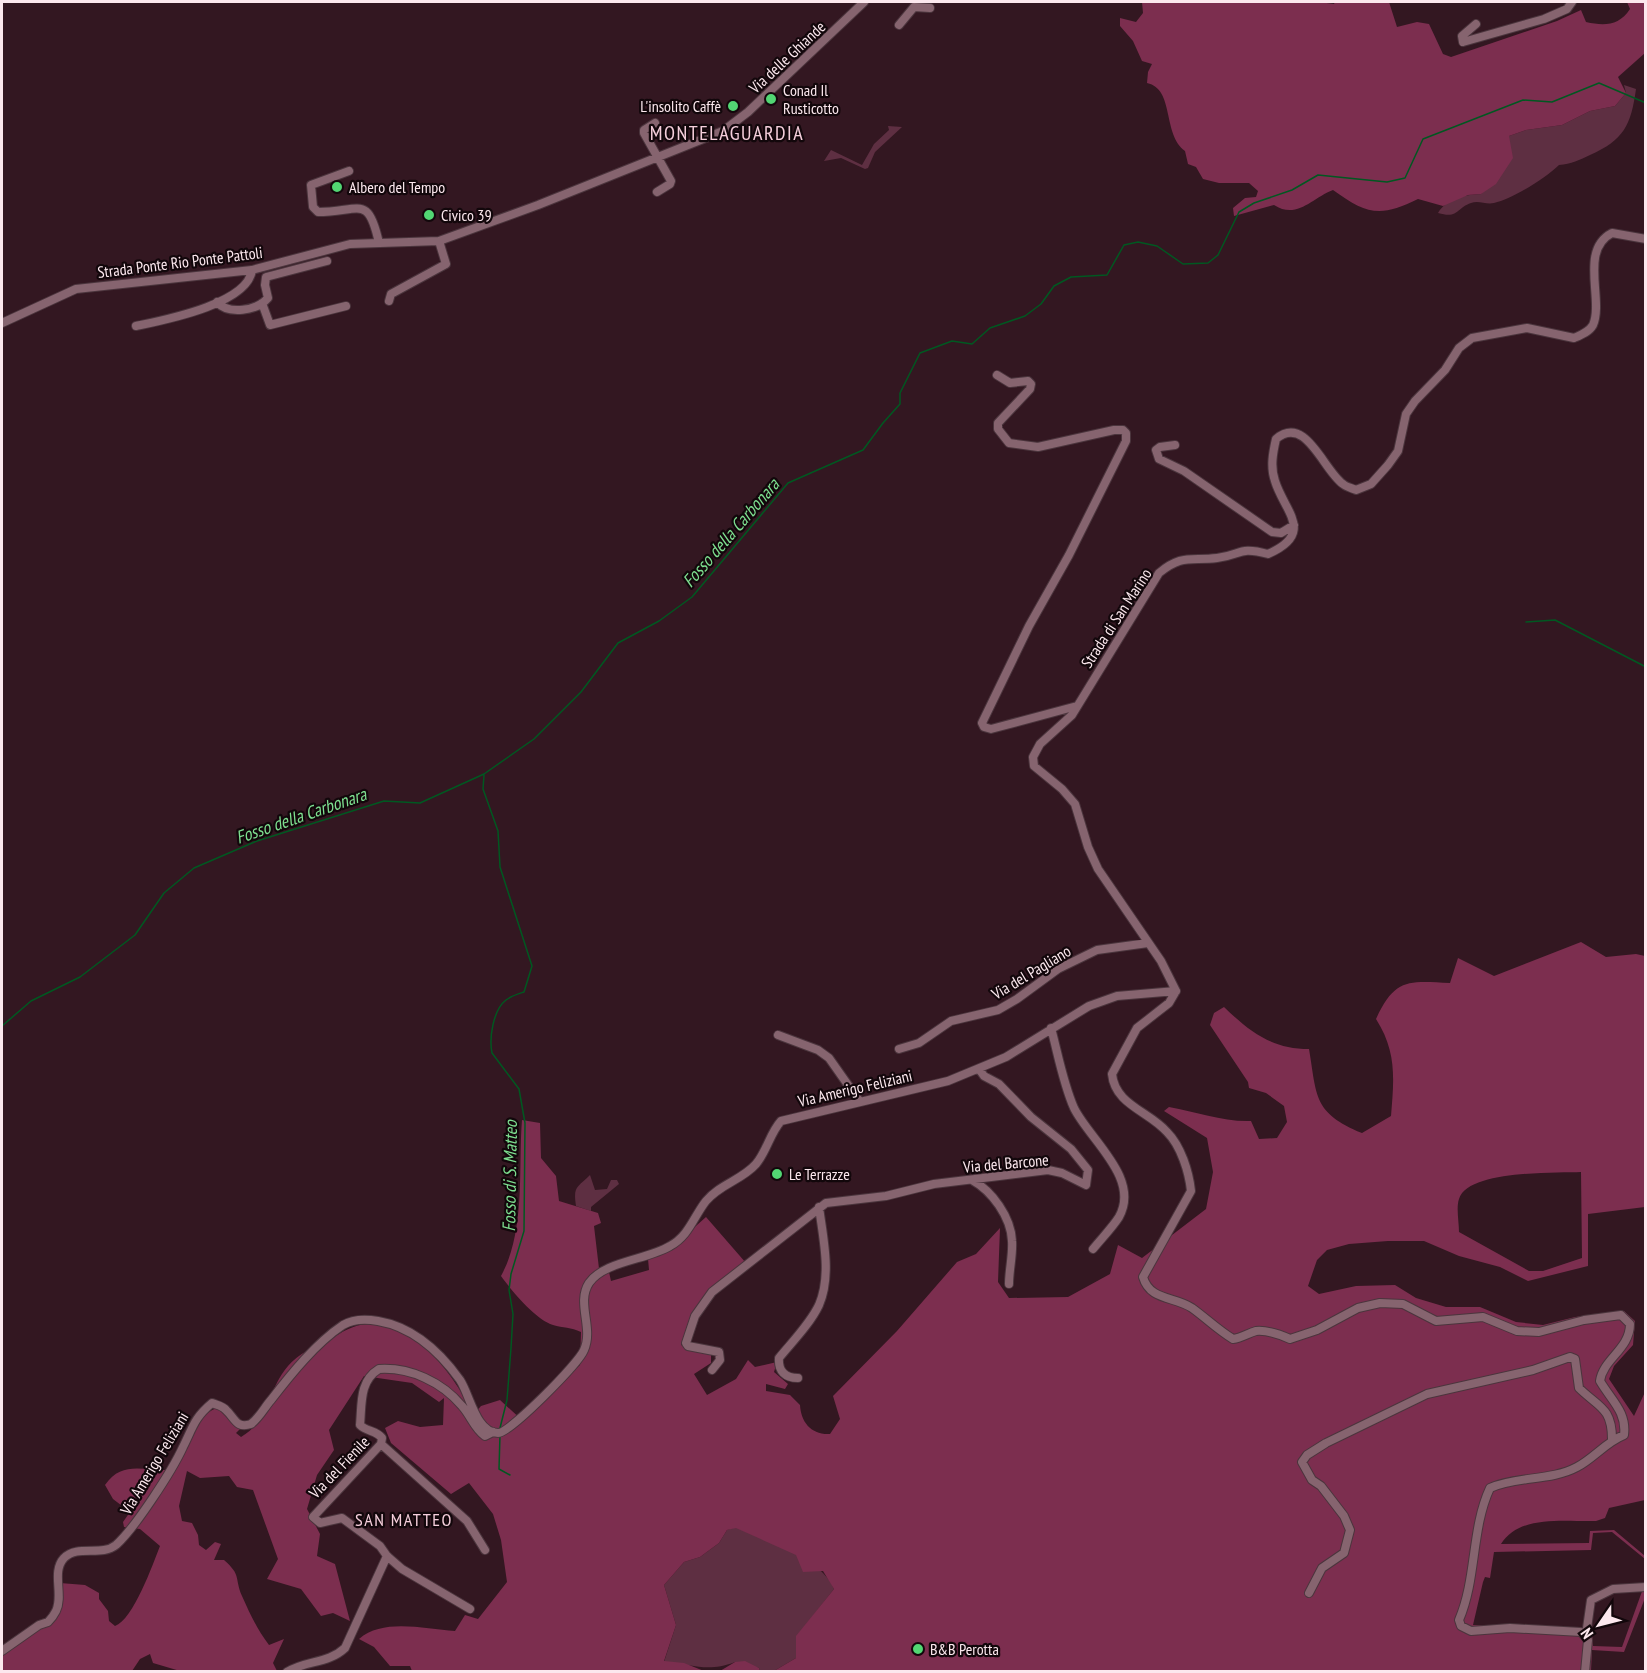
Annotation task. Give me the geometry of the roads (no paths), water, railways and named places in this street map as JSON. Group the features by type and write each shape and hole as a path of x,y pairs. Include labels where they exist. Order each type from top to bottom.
{"street":[{"name":"Via delle Ghiande","path":"476,228 719,133 740,118 864,2"},
{"path":"1476,24 1462,36 1463,42 1544,19 1567,9 1572,2"},
{"path":"899,25 914,7 930,7"},
{"path":"655,123 644,133 660,157 671,181 657,192"},
{"path":"349,171 311,185 314,207 318,212 360,208 368,211 375,224 380,243"},
{"name":"Strada Ponte Rio Ponte Pattoli","path":"2,323 76,289 252,270 350,244 439,241 476,228"},
{"path":"1175,445 1160,447 1156,450 1159,459 1184,471 1272,532 1281,533 1294,525 1292,512 1275,482 1272,464 1276,439 1284,432 1292,431 1303,437 1342,484 1356,490 1371,484 1398,451 1406,414 1415,401 1445,370 1459,348 1472,338 1527,328 1574,338 1588,331 1593,324 1594,265 1600,243 1612,233 1646,239"},
{"path":"389,301 391,294 446,264 439,241"},
{"path":"217,302 222,308 234,311 262,303 268,298 264,280 266,277 327,261"},
{"path":"136,326 207,309 243,286 252,276 252,270"},
{"path":"262,303 270,325 346,306"},
{"path":"997,375 1010,383 1028,381 1031,384 1030,389 998,423 1003,438 1009,443 1038,447 1114,430 1123,430 1126,434 1126,441 1069,555 1029,626 982,723 984,727 991,729 1077,706"},
{"name":"Strada di San Marino","path":"1176,991 1161,961 1098,869 1088,847 1076,804 1034,766 1032,757 1040,744 1072,715 1158,573 1178,560 1192,557 1217,558 1244,549 1268,554 1290,540 1294,525"},
{"name":"Via del Pagliano","path":"900,1049 920,1043 951,1021 998,1010 1058,969 1097,950 1148,944"},
{"path":"1176,991 1168,1003 1137,1028 1112,1074 1118,1095 1169,1133 1189,1176 1191,1191 1143,1277 1145,1286 1158,1296 1191,1307 1233,1339 1243,1338 1254,1331 1275,1333 1290,1339 1358,1308 1380,1303 1403,1304 1436,1321 1483,1317 1517,1331 1539,1332 1584,1320 1622,1315 1630,1324 1630,1335 1601,1373 1600,1382 1620,1408 1625,1423 1624,1435 1612,1439 1576,1467 1554,1474 1504,1482 1490,1488 1482,1506 1470,1580 1459,1620 1461,1626 1471,1631 1510,1628 1573,1630 1586,1635"},
{"name":"Via Amerigo Feliziani","path":"2,1651 39,1625 48,1622 57,1610 58,1570 63,1559 72,1552 114,1547 128,1532 183,1448 193,1422 203,1410 212,1403 225,1408 236,1423 246,1426 251,1424 306,1360 345,1324 364,1319 383,1321 421,1338 461,1382 477,1417 488,1430 508,1431 527,1414 584,1350 589,1328 584,1304 588,1285 600,1272 647,1258 673,1245 692,1226 705,1202 713,1194 756,1164 781,1121 948,1081 1006,1057 1089,1006 1117,996 1176,991"},
{"path":"1051,1028 1075,1109 1119,1174 1123,1191 1124,1206 1118,1218 1093,1249"},
{"path":"778,1035 818,1050 829,1058 860,1102"},
{"name":"Via del Barcone","path":"712,1370 720,1360 718,1352 688,1346 686,1342 694,1316 712,1292 728,1278 806,1221 826,1203 886,1196 934,1184 1048,1170 1062,1173 1086,1185 1089,1178 1088,1170 1071,1149 980,1069"},
{"path":"971,1180 986,1188 1011,1231 1013,1243 1009,1284"},
{"path":"798,1378 788,1377 781,1371 780,1358 818,1305 823,1291 826,1266 819,1207"},
{"path":"1309,1593 1322,1568 1344,1553 1350,1530 1344,1516 1321,1486 1312,1480 1302,1462 1307,1455 1326,1443 1427,1394 1533,1370 1570,1357 1575,1359 1579,1388 1601,1404 1608,1415 1612,1439"},
{"name":"Via del Fienile","path":"470,1609 402,1569 387,1556 380,1546 342,1518 320,1523 313,1517 381,1444 382,1437 378,1433 365,1430 360,1425 363,1387 373,1373 379,1369 428,1378 437,1383 463,1407 478,1431 485,1436 493,1432"},
{"path":"381,1444 467,1521 485,1551"},
{"path":"287,1671 310,1662 335,1657 345,1648 387,1556"},
{"path":"1585,1671 1586,1635 1591,1600 1613,1589 1646,1587"}],"waterway":[{"name":"Fosso della Carbonara","path":"2,1026 31,1001 80,977 135,935 164,893 194,868 257,841 384,801 420,803 484,774 534,739 581,692 618,643 659,621 692,597 788,483 863,450 900,404 900,393 920,353 952,341 972,344 990,328 1025,316 1041,304 1054,286 1071,277 1107,275 1124,245 1138,242 1157,246 1183,264 1208,263 1218,255 1239,212 1254,203 1292,190 1318,175 1387,182 1405,178 1423,139 1523,100 1552,102 1599,83 1646,103"},
{"path":"1526,622 1555,620 1646,667"},
{"name":"Fosso di S. Matteo","path":"484,775 483,789 498,831 500,867 532,966 524,992 508,999 498,1010 491,1040 492,1053 519,1089 525,1123 524,1231 511,1274 509,1290 513,1314 511,1348 507,1400 500,1428"},
{"name":"Fosso di S. Matteo","path":"500,1435 499,1469 510,1475"}],"place":[{"name":"Conad Il Rusticotto","path":"771,99"},
{"name":"L'insolito Caffè","path":"733,106"},
{"name":"Albero del Tempo","path":"337,187"},
{"name":"Civico 39","path":"429,215"},
{"name":"Le Terrazze","path":"777,1174"},
{"name":"B&B Perotta","path":"918,1649"}],"district":[{"name":"MONTELAGUARDIA","path":"727,133"},
{"name":"SAN MATTEO","path":"404,1520"}]}
